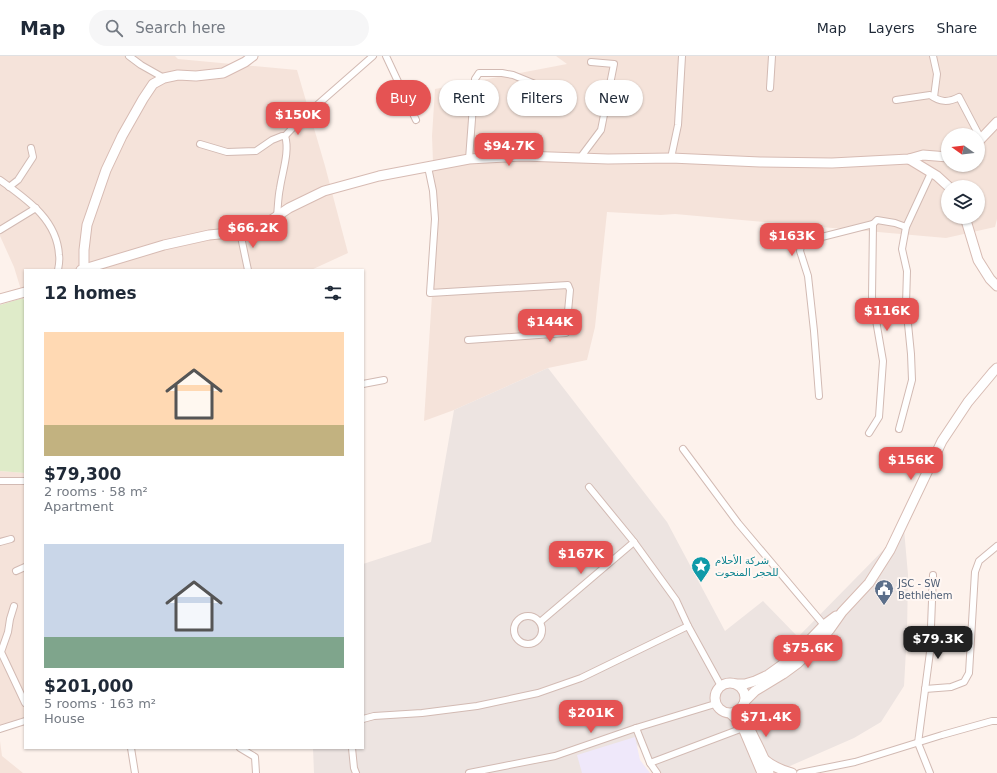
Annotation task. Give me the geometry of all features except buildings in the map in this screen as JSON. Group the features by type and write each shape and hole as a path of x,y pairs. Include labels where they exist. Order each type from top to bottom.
{"street":[{"path":"130,56 141,65 164,78"},
{"path":"83,269 86,225 106,170 122,136 153,84 164,78 178,75 196,76 223,73 245,62 253,56"},
{"path":"200,144 228,152 256,151 272,140 285,136 300,120 373,56"},
{"path":"386,56 416,120"},
{"path":"671,158 678,125 682,56"},
{"path":"770,88 772,56"},
{"path":"933,56 937,74 934,97"},
{"path":"580,158 601,130 614,64 591,62"},
{"path":"469,159 475,79 479,73 502,73 513,75 525,80"},
{"path":"896,100 930,94 934,97 951,102 959,97 974,128"},
{"path":"985,135 997,122"},
{"path":"277,216 280,188 286,157 285,136"},
{"path":"9,187 18,180 33,157 31,148"},
{"path":"86,269 164,245 209,234 240,232 264,225 289,208 324,191 379,176 469,159 523,156 608,159 671,158 760,162 832,163 909,159 923,155 941,156"},
{"path":"909,159 942,180"},
{"path":"428,167 433,191 435,219 430,293 568,285 570,290 566,333 468,340"},
{"path":"899,429 912,380 906,304 907,271 902,248 906,227 932,173"},
{"path":"0,180 36,208 48,223 56,237 59,255 58,269"},
{"path":"0,230 36,208"},
{"path":"819,396 808,276 800,252 802,242 873,224 877,220 895,223 906,227"},
{"path":"869,433 879,417 883,361 872,297 873,224"},
{"path":"967,224 978,260 990,279 997,286"},
{"path":"240,232 248,269"},
{"path":"0,299 24,292"},
{"path":"842,612 824,625 798,651 768,675 745,684 730,683 721,686 717,689 715,694 715,704 722,712 726,714 731,714 740,710 755,691 798,663 815,647 842,612 869,583 890,550 942,441 968,402 992,372 997,368"},
{"path":"364,384 384,380"},
{"path":"683,449 738,523 824,625"},
{"path":"0,481 24,480"},
{"path":"589,488 634,542 676,600 688,626 721,686"},
{"path":"0,542 11,539"},
{"path":"540,622 634,542"},
{"path":"925,689 951,687 964,682 970,673 975,572 979,561 997,546"},
{"path":"16,571 24,567"},
{"path":"930,773 918,743 930,652 933,575"},
{"path":"14,606 8,632 1,652 24,701"},
{"path":"528,615 533,616 540,622 542,627 541,636 534,643 524,644 516,639 513,630 516,621 519,618 528,615"},
{"path":"364,719 374,716 422,713 477,706 538,693 581,678 688,626"},
{"path":"736,684 740,687 745,696 744,703 746,720 765,760 769,773"},
{"path":"470,773 556,756 636,728 715,704"},
{"path":"731,714 743,728 762,773"},
{"path":"0,729 24,721"},
{"path":"800,773 855,762 992,721 997,721"},
{"path":"636,728 650,763 657,773"},
{"path":"650,763 743,728"},
{"path":"131,749 135,773"},
{"path":"242,749 255,757 256,773"},
{"path":"352,749 356,773"},
{"path":"765,760 782,771 792,773"}],"shaded area":[{"path":"0,56 175,56 178,59 297,70 325,166 348,253 313,269 24,269 24,300 14,267 0,236"},
{"path":"556,56 997,56 997,219 995,227 946,238 675,214 661,215 607,212 595,327 587,360 548,368 454,410 424,421 434,264 435,222 432,136 435,89 439,88 439,116 499,116 499,80 483,80 567,64"},
{"path":"548,368 667,522 725,631 763,601 798,637 904,529 908,575 904,686 881,722 854,738 774,773 660,773 633,740 583,773 314,773 313,749 364,749 364,564 431,542 454,410"},
{"path":"0,471 24,473 24,721 0,729"},
{"path":"635,737 640,760 650,773 582,773 577,755"},
{"path":"0,741 2,756 23,773 0,773"}],"green space":[{"path":"23,298 24,300 24,473 0,471 0,305"}],"place":[{"name":"شركة الأحلام للحجر المنحوت","path":"701,583"},
{"name":"JSC - SW Bethlehem","path":"884,606"}]}
